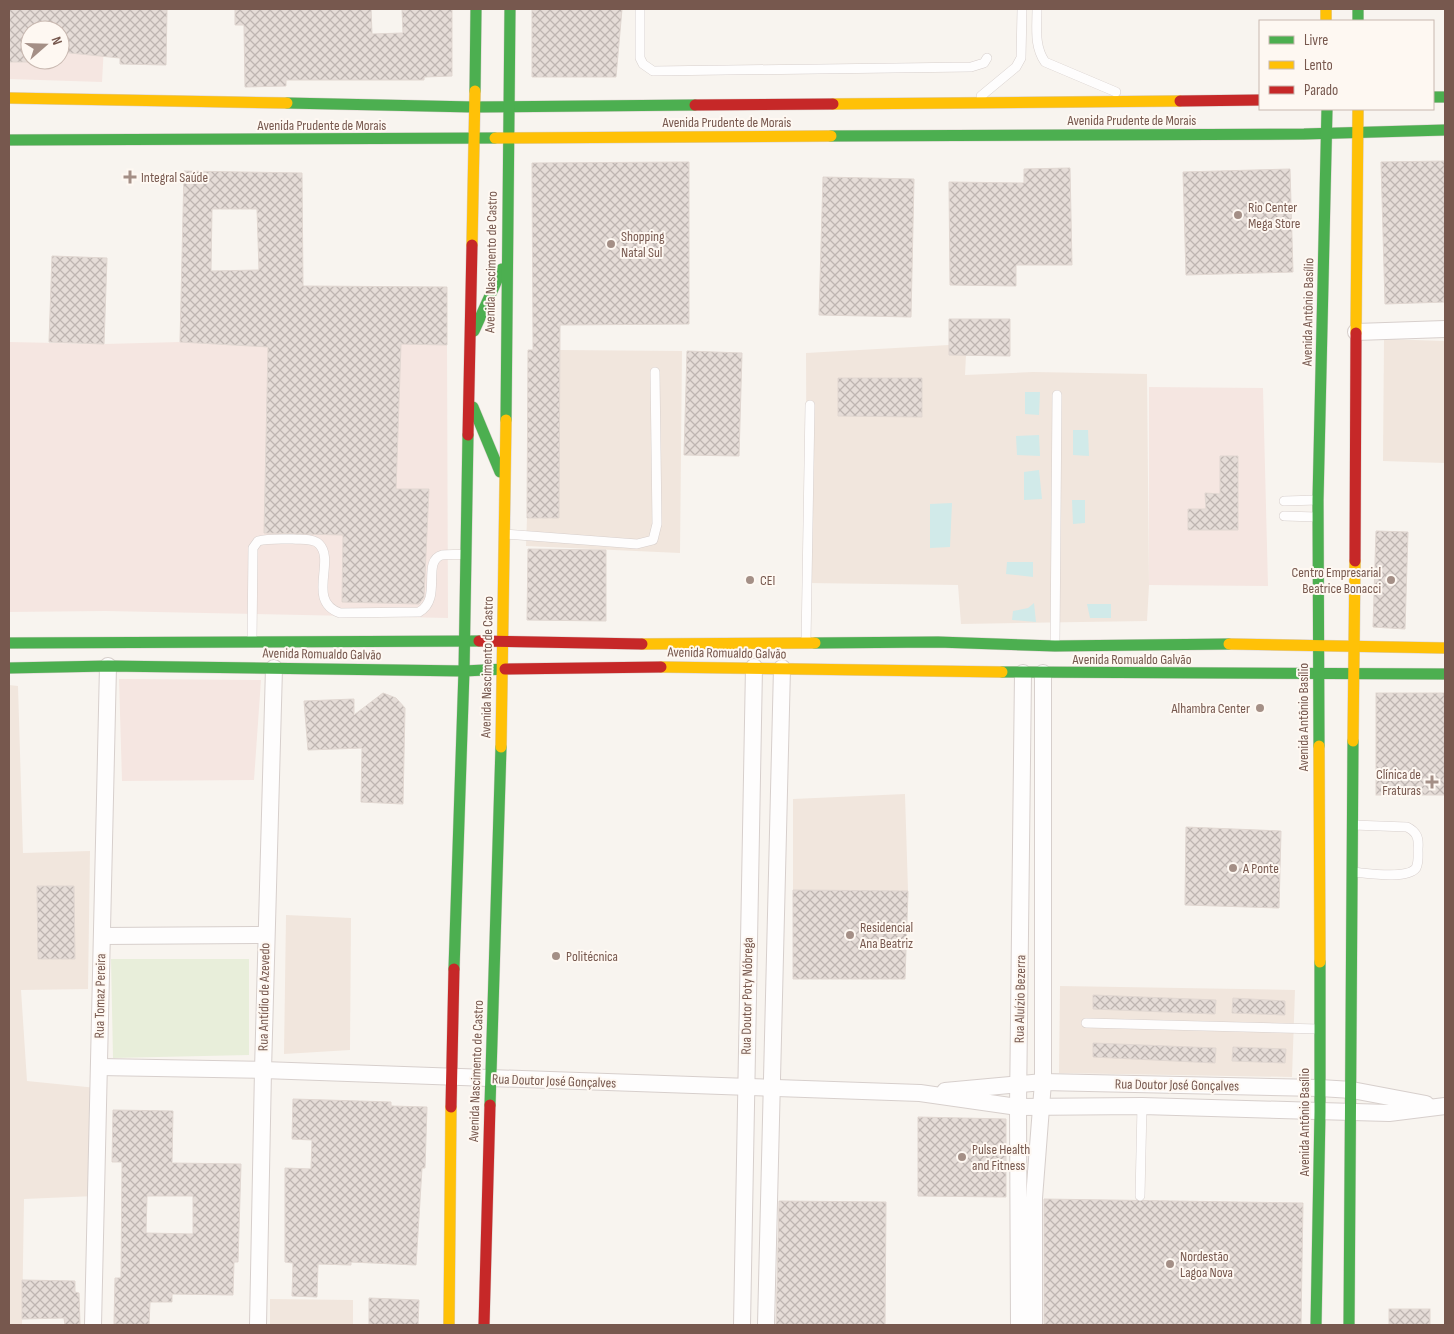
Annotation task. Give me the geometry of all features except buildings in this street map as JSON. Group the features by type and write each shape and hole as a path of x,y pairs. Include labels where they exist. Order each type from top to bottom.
{"main road":[{"name":"Avenida Nascimento de Castro","path":"449,1325 452,1078 464,671 476,9"},
{"name":"Avenida Nascimento de Castro","path":"484,1325 504,642 506,261 510,9"},
{"name":"Avenida Prudente de Morais","path":"9,98 473,107 1259,100"},
{"name":"Avenida Antônio Basílio","path":"1316,1325 1320,1112 1318,500 1327,110"},
{"path":"1348,1325 1352,1090 1351,822 1358,110"},
{"name":"Avenida Prudente de Morais","path":"9,140 473,139 1327,133 1445,130"},
{"path":"470,338 506,261"},
{"path":"470,400 504,482"},
{"name":"Avenida Romualdo Galvão","path":"9,643 252,641 464,641 620,644 938,642 1055,646 1445,648"},
{"name":"Avenida Romualdo Galvão","path":"9,668 108,666 464,671 754,667 1023,673 1445,674"},
{"path":"1319,853 1351,822"},
{"path":"1318,1233 1348,1294"}],"street":[{"path":"1356,332 1445,329"},
{"name":"Rua Tomaz Pereira","path":"93,1325 108,666"},
{"name":"Rua Doutor Poty Nóbrega","path":"742,1325 746,1202 745,1087 754,667"},
{"name":"Rua Antídio de Azevedo","path":"258,1325 262,1070 274,668"},
{"name":"Rua Doutor Poty Nóbrega","path":"766,1325 782,668"},
{"name":"Rua Aluízio Bezerra","path":"1023,673 1018,1107 1034,1325"},
{"name":"Rua Aluízio Bezerra","path":"1018,1325 1026,1235 1034,1198 1043,1082 1043,673"},
{"path":"102,936 266,935"},
{"name":"Rua Doutor José Gonçalves","path":"98,1068 262,1070 920,1093 1018,1107 1142,1106 1390,1113 1439,1106"},
{"name":"Rua Doutor José Gonçalves","path":"920,1093 1019,1082 1320,1088 1352,1090 1439,1106"},
{"path":"1104,1083 1104,1106"},
{"path":"746,1202 770,1203"}],"lane":[{"path":"640,9 640,58 643,64 653,71 971,67 984,63 987,58"},
{"path":"974,102 1016,68 1021,58 1022,9"},
{"path":"1037,9 1037,43 1039,54 1045,62 1137,101"},
{"path":"504,534 637,544 654,540 657,524 655,372"},
{"path":"1055,646 1057,395"},
{"path":"806,643 810,405"},
{"path":"1284,501 1318,500"},
{"path":"1284,516 1318,517"},
{"path":"252,641 253,548 258,541 276,539 312,540 319,543 323,551 323,597 331,610 340,613 419,612 425,608 431,597 432,565 435,559 442,556 466,554"},
{"path":"1351,822 1407,827 1413,830 1419,842 1418,863 1410,873 1404,875 1352,872"},
{"path":"1086,1023 1320,1029"},
{"path":"1140,1196 1142,1106"}],"shaded area":[{"path":"9,9 106,9 102,82 9,79"},
{"path":"1384,339 1445,341 1445,463 1383,461"},
{"path":"288,340 447,345 448,618 105,611 9,612 9,342 104,344 180,342 248,346"},
{"path":"949,345 949,355 966,355 965,375 1033,372 1147,374 1149,585 1147,621 961,624 958,585 807,583 806,353"},
{"path":"560,350 682,351 680,553 526,546 527,518 559,518"},
{"path":"1149,387 1263,388 1268,586 1149,585"},
{"path":"119,679 261,680 254,780 122,781"},
{"path":"9,685 18,686 23,853 90,851 88,989 21,990 27,1081 97,1088 95,1196 24,1199 22,1325 9,1325"},
{"path":"905,794 908,891 793,890 793,799"},
{"path":"286,915 351,918 350,1050 284,1054"},
{"path":"1060,986 1295,990 1292,1077 1059,1073"},
{"path":"270,1299 353,1300 353,1325 270,1325"}],"green space":[{"path":"111,959 249,959 249,1055 113,1058"}],"water":[{"path":"1025,392 1040,392 1039,415 1025,414"},
{"path":"1073,430 1088,430 1089,456 1073,455"},
{"path":"1039,435 1040,456 1017,455 1016,436"},
{"path":"1039,470 1042,499 1024,500 1024,472"},
{"path":"1072,500 1085,500 1085,523 1073,524"},
{"path":"952,503 950,547 930,548 930,504"},
{"path":"1007,562 1033,562 1033,577 1006,574"},
{"path":"1034,603 1036,622 1012,620 1013,611 1028,608"},
{"path":"1087,604 1111,604 1111,618 1090,618"}],"traffic: fast":[{"path":"475,91 476,9"},
{"path":"506,420 510,9"},
{"path":"1358,9 1358,20"},
{"path":"1434,97 1445,97"},
{"path":"287,103 473,107 695,105"},
{"path":"1319,746 1318,500 1327,110"},
{"path":"831,136 1304,134 1445,130"},
{"path":"9,140 495,138"},
{"path":"474,331 502,269"},
{"path":"473,407 500,472"},
{"path":"454,969 464,671 468,435"},
{"path":"9,643 479,641"},
{"path":"815,643 938,642 1055,646 1229,644"},
{"path":"9,668 108,666 464,671 505,669"},
{"path":"1002,672 1445,674"},
{"path":"1349,1325 1353,741"},
{"path":"490,1105 501,747"},
{"path":"1316,1325 1320,1112 1320,962"}],"traffic: slow":[{"path":"1326,9 1326,20"},
{"path":"472,245 475,91"},
{"path":"9,98 287,103"},
{"path":"833,104 1180,101"},
{"path":"1356,333 1358,110"},
{"path":"495,138 831,136"},
{"path":"501,747 506,420"},
{"path":"1353,741 1355,561"},
{"path":"642,644 815,643"},
{"path":"1229,644 1445,648"},
{"path":"661,667 1002,672"},
{"path":"1319,746 1320,962"},
{"path":"449,1325 451,1107"}],"traffic: jam":[{"path":"1180,101 1259,100"},
{"path":"695,105 833,104"},
{"path":"468,435 472,245"},
{"path":"1355,561 1356,333"},
{"path":"479,641 642,644"},
{"path":"505,669 661,667"},
{"path":"451,1107 454,969"},
{"path":"484,1325 490,1105"}],"place":[{"name":"Integral Saúde","path":"130,177"},
{"name":"Rio Center Mega Store","path":"1238,215"},
{"name":"Shopping Natal Sul","path":"611,244"},
{"name":"CEI","path":"750,580"},
{"name":"Centro Empresarial Beatrice Bonacci","path":"1391,580"},
{"name":"Alhambra Center","path":"1260,708"},
{"name":"Clínica de Fraturas","path":"1432,782"},
{"name":"A Ponte","path":"1233,868"},
{"name":"Residencial Ana Beatriz","path":"850,935"},
{"name":"Politécnica","path":"556,956"},
{"name":"Pulse Health and Fitness","path":"962,1157"},
{"name":"Nordestão Lagoa Nova","path":"1170,1264"}]}
